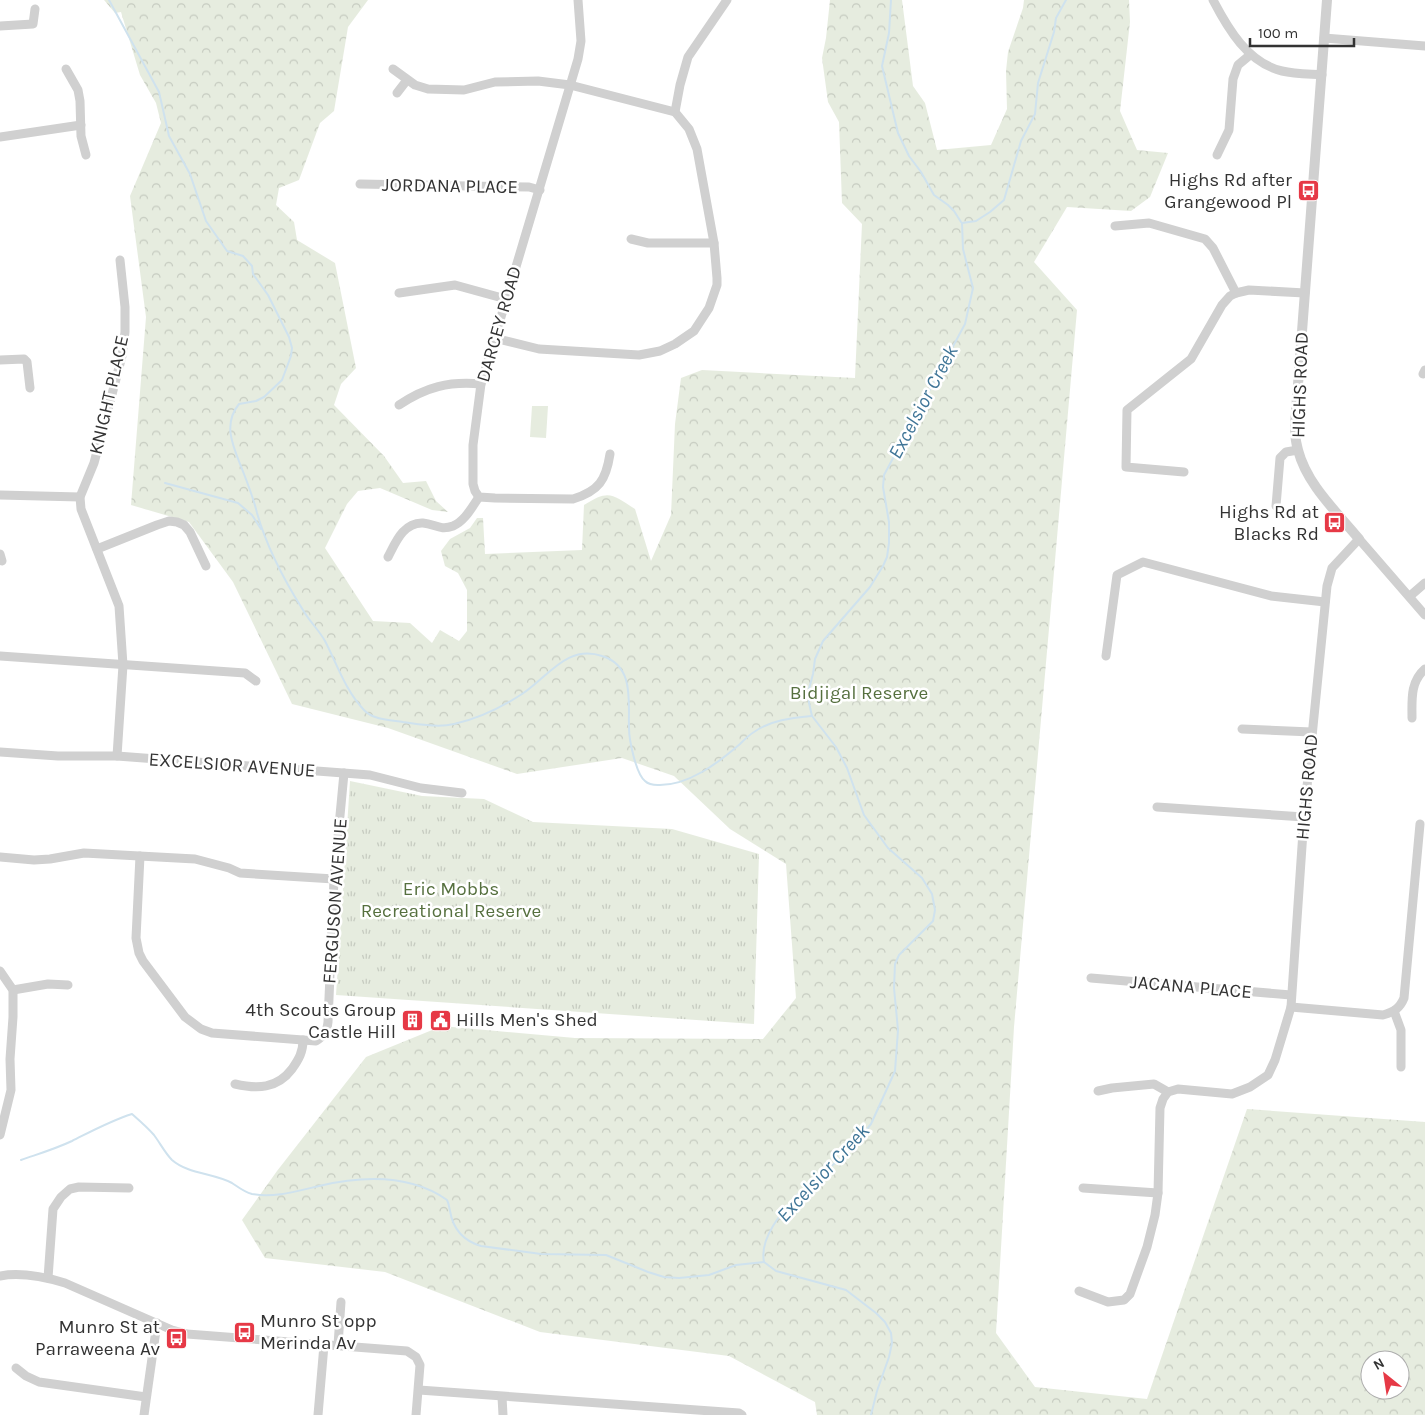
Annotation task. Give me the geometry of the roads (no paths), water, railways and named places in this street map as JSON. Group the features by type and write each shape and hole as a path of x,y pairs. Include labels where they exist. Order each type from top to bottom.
{"street":[{"name":"DARCEY ROAD","path":"479,497 474,491 473,484 473,445 481,384 578,59 581,42 578,0"},
{"path":"675,112 688,57 727,0"},
{"path":"1213,0 1225,22 1250,55 1282,71 1322,75"},
{"name":"HIGHS ROAD","path":"1168,1092 1178,1089 1232,1094 1250,1087 1268,1075 1275,1060 1291,1007 1304,817 1326,586 1332,568 1360,539 1314,484 1298,450 1296,439 1296,417 1327,0"},
{"path":"0,26 33,24 35,9"},
{"path":"1324,38 1425,46"},
{"path":"1217,155 1229,130 1233,78 1238,65 1250,55"},
{"path":"66,69 78,90 81,136 86,155"},
{"path":"393,69 420,87 434,90 464,90 495,82 538,82 570,85 675,112 689,129 697,149 714,243 717,285 709,308 694,331 675,344 660,351 640,355 539,350 494,338"},
{"path":"397,93 407,80"},
{"path":"0,137 81,125"},
{"name":"JORDANA PLACE","path":"360,184 529,187 540,190"},
{"path":"1116,226 1149,223 1205,239 1213,248 1236,293"},
{"path":"631,239 648,243 714,243"},
{"name":"KNIGHT PLACE","path":"80,497 94,463 122,356 125,332 125,307 120,260"},
{"path":"399,293 455,285 506,299"},
{"path":"1184,472 1126,467 1127,410 1192,359 1222,305 1236,293 1257,290 1305,293"},
{"path":"0,360 24,359 27,362 30,388"},
{"path":"399,405 417,394 434,388 461,382 481,384"},
{"path":"1276,506 1280,458 1286,452 1298,450"},
{"path":"388,558 404,530 423,523 444,528 455,525 464,518 479,497 573,499 584,496 601,483 608,468 610,454"},
{"path":"0,495 80,497 81,509 120,606 123,665 117,756"},
{"path":"97,549 157,525 169,521 177,522 184,525 190,532 206,566"},
{"path":"1360,539 1425,615"},
{"path":"1106,656 1117,575 1143,562 1271,596 1325,602"},
{"path":"1410,596 1425,583"},
{"path":"0,656 244,673 256,681"},
{"path":"1412,718 1413,689 1420,674 1425,669"},
{"path":"1242,729 1312,732"},
{"name":"EXCELSIOR AVENUE","path":"0,752 58,756 117,756 370,775 421,788 462,793"},
{"name":"FERGUSON AVENUE","path":"140,856 137,946 143,961 185,1017 191,1023 212,1033 316,1041 323,1037 327,1030 334,879 344,773"},
{"path":"1157,807 1304,817"},
{"path":"1291,1007 1383,1015 1394,1011 1400,1006 1404,998 1420,824"},
{"path":"0,857 34,860 84,853 196,859 240,873 334,879"},
{"path":"0,971 13,990 11,1090 0,1135"},
{"name":"JACANA PLACE","path":"1091,978 1291,996"},
{"path":"13,990 48,984 68,985"},
{"path":"1394,1011 1401,1030 1401,1067"},
{"path":"235,1084 246,1087 264,1087 280,1081 303,1051 303,1040"},
{"path":"1079,1291 1108,1302 1124,1300 1130,1294 1147,1247 1155,1215 1158,1193 1160,1108 1168,1092 1154,1084 1098,1091"},
{"path":"48,1278 53,1209 61,1196 70,1189 79,1187 129,1188"},
{"path":"1083,1188 1158,1193"},
{"path":"0,1276 16,1274 48,1278 65,1283 172,1330 198,1335 407,1351 416,1357 420,1365 416,1415"},
{"path":"338,1345 341,1302"},
{"path":"144,1415 157,1323"},
{"path":"318,1415 324,1344"},
{"path":"16,1368 26,1376 39,1382 146,1396"},
{"path":"419,1390 739,1413 742,1415"},
{"path":"502,1397 503,1415"}],"waterway":[{"path":"109,0 159,92 169,136 190,174 206,221 227,251 243,256 252,266 253,274 268,295 289,337 292,348 291,356 282,380 264,397 256,401 239,404 231,421 231,438 261,526 277,563 305,614 325,641 352,694 364,710 377,718 422,725 435,726 463,722 498,708 514,699 568,658 578,654 590,653 602,656 613,661 625,676 629,696 629,733 636,764 645,781 658,785 680,782 702,772 722,759 752,733 767,725 789,719 812,716"},
{"path":"891,0 889,33 882,66 898,133 909,156 934,195 948,205 961,222"},
{"name":"Excelsior Creek","path":"871,1415 892,1343 891,1333 885,1322 846,1290 776,1271 764,1262 763,1253 769,1234 786,1208 799,1193 847,1153 871,1124 895,1071 898,1030 894,988 895,964 899,955 933,921 935,910 932,894 922,878 888,848 864,815 847,768 836,747 812,716 809,703 809,689 815,659 823,641 870,587 887,557 889,522 883,487 884,475 899,447 906,427 929,391 965,324 973,288 963,249 962,223 976,221 1004,200 1021,141 1035,114 1038,83 1054,32 1056,18 1066,0"},
{"path":"165,483 238,503 252,515 261,529"},
{"path":"21,1160 66,1144 132,1114 154,1135 169,1157 178,1165 225,1180 252,1194 278,1195 352,1180 369,1179 402,1182 417,1185 447,1200 451,1217 457,1229 469,1241 481,1246 541,1254 606,1255 648,1272 664,1277 679,1278 709,1275 736,1265 764,1262"}],"place":[{"name":"Highs Rd after Grangewood Pl","path":"1308,191"},
{"name":"Highs Rd at Blacks Rd","path":"1335,523"},
{"name":"Hills Men's Shed","path":"440,1020"},
{"name":"4th Scouts Group Castle Hill","path":"412,1021"},
{"name":"Munro St opp Merinda Av","path":"244,1332"},
{"name":"Munro St at Parraweena Av","path":"176,1338"}],"park label":[{"name":"Bidjigal Reserve","path":"859,693"},
{"name":"Eric Mobbs Recreational Reserve","path":"451,900"}]}
